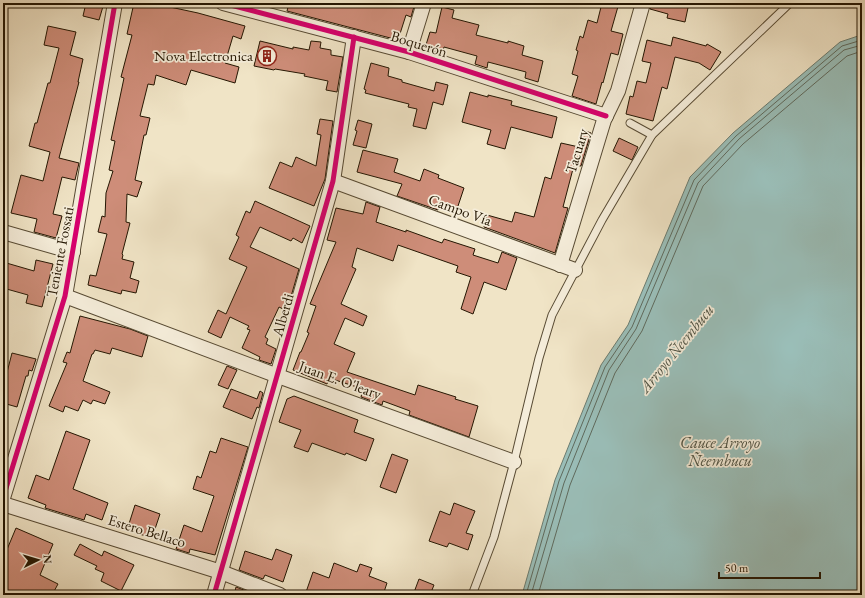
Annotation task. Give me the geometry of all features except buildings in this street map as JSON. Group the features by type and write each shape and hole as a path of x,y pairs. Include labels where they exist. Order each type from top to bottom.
{"street":[{"name":"Teniente Fossati","path":"3,498 66,296 115,3"},
{"name":"Boquerón","path":"223,3 409,52 606,116"},
{"path":"409,52 424,3"},
{"name":"Tacuary","path":"560,265 606,116 618,91 643,3"},
{"name":"Alberdi","path":"214,595 333,181 354,37"},
{"name":"Campo Vía","path":"333,181 575,270"},
{"path":"3,232 73,252"},
{"name":"Juan E. O'leary","path":"66,296 278,376 514,462"},
{"name":"Estero Bellaco","path":"3,504 220,572 280,595"}],"lane":[{"path":"472,595 494,537 539,358 552,315 575,270 602,220 652,135 790,3"},
{"path":"630,122 652,135"}],"water":[{"name":"Cauce Arroyo Ñeembucu","path":"862,36 862,595 522,595 555,480 601,365 628,325 690,177 733,133 840,42"}],"cycle path":[{"path":"3,498 65,296 115,3"},
{"path":"223,3 409,52 606,116"},
{"path":"214,595 333,181 354,37"}],"place":[{"name":"Nova Electronica","path":"267,56"}],"water label":[{"name":"Arroyo Ñeembucu","path":"676,348"}]}
